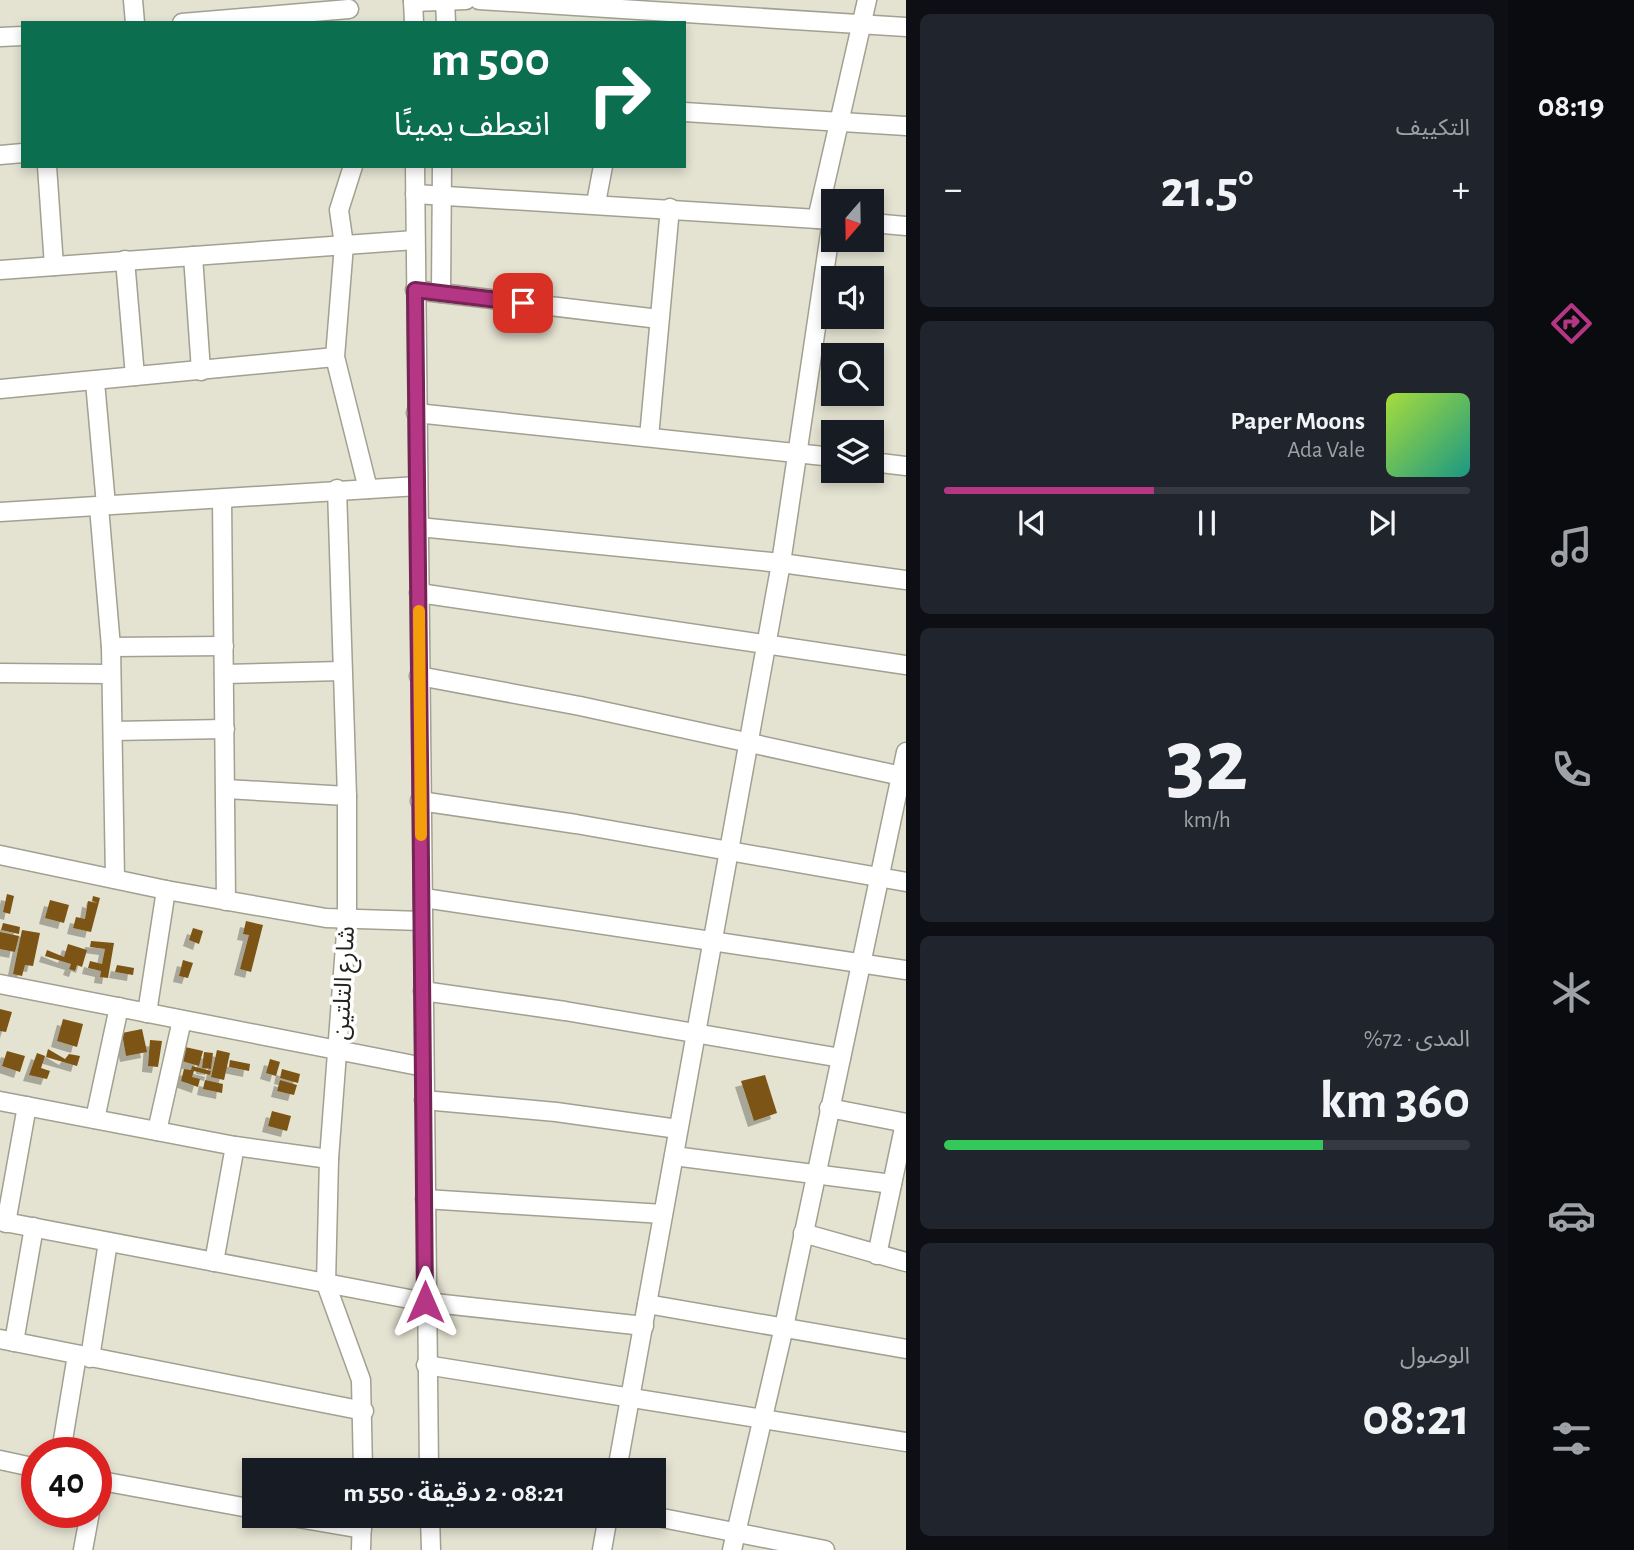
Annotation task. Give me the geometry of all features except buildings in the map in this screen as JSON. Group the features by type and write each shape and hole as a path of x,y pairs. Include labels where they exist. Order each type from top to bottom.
{"street":[{"path":"133,0 135,21"},
{"path":"414,21 413,1 466,0"},
{"path":"479,0 557,3 634,11 747,8 861,25 906,27"},
{"path":"831,189 839,122 867,0"},
{"path":"445,1 446,21"},
{"path":"211,21 349,11"},
{"path":"0,37 21,36"},
{"path":"686,111 906,126"},
{"path":"0,155 21,153"},
{"path":"47,168 54,266"},
{"path":"352,168 339,210 344,245 335,357 368,489"},
{"path":"415,168 429,1458"},
{"path":"441,293 442,168"},
{"path":"596,203 603,168"},
{"path":"415,194 596,203 821,220"},
{"path":"649,437 670,208"},
{"path":"884,224 906,226"},
{"path":"0,270 415,240"},
{"path":"619,1458 781,564 823,252"},
{"path":"193,256 201,371"},
{"path":"125,260 135,376"},
{"path":"415,290 659,319"},
{"path":"0,389 335,357"},
{"path":"95,382 111,647 115,879"},
{"path":"416,413 821,456"},
{"path":"884,463 906,466"},
{"path":"0,512 418,486"},
{"name":"شارع التلتين","path":"337,489 347,796 346,920 329,1159 326,1284 356,1363 364,1411 363,1458"},
{"path":"222,499 226,901"},
{"path":"419,527 781,564 906,580"},
{"path":"419,593 906,665"},
{"path":"111,647 224,646"},
{"path":"224,674 341,671"},
{"path":"0,674 111,674"},
{"path":"419,676 749,741 903,777"},
{"path":"113,731 225,729"},
{"path":"734,1541 784,1327 860,963 903,777 906,752"},
{"path":"226,789 347,796"},
{"path":"420,801 730,850 906,882"},
{"path":"0,855 166,890 346,920 422,921"},
{"path":"147,1013 166,890"},
{"path":"424,898 906,970"},
{"path":"0,984 339,1048 424,1067"},
{"path":"423,991 841,1058"},
{"path":"95,1119 119,1007"},
{"path":"157,1131 182,1020"},
{"path":"424,1100 556,1112 678,1129"},
{"path":"0,1101 235,1146 329,1159"},
{"path":"27,1106 3,1222 425,1302 644,1326"},
{"path":"829,1108 905,1123 877,1255"},
{"path":"214,1262 235,1146"},
{"path":"674,1156 892,1184"},
{"path":"425,1199 663,1214"},
{"path":"34,1227 7,1341 364,1411"},
{"path":"803,1233 906,1262"},
{"path":"64,1437 108,1242"},
{"path":"648,1304 784,1327 806,1334 906,1349"},
{"path":"426,1365 906,1442"},
{"path":"0,1460 21,1465"},
{"path":"112,1484 242,1508"},
{"path":"666,1520 734,1541 825,1550"},
{"path":"83,1550 87,1528"},
{"path":"361,1550 362,1528"},
{"path":"430,1528 431,1550"},
{"path":"602,1550 606,1528"}],"slow traffic":[{"path":"419,611 421,835"}],"route":[{"path":"425,1302 424,898 419,759 415,290 523,303"}]}
